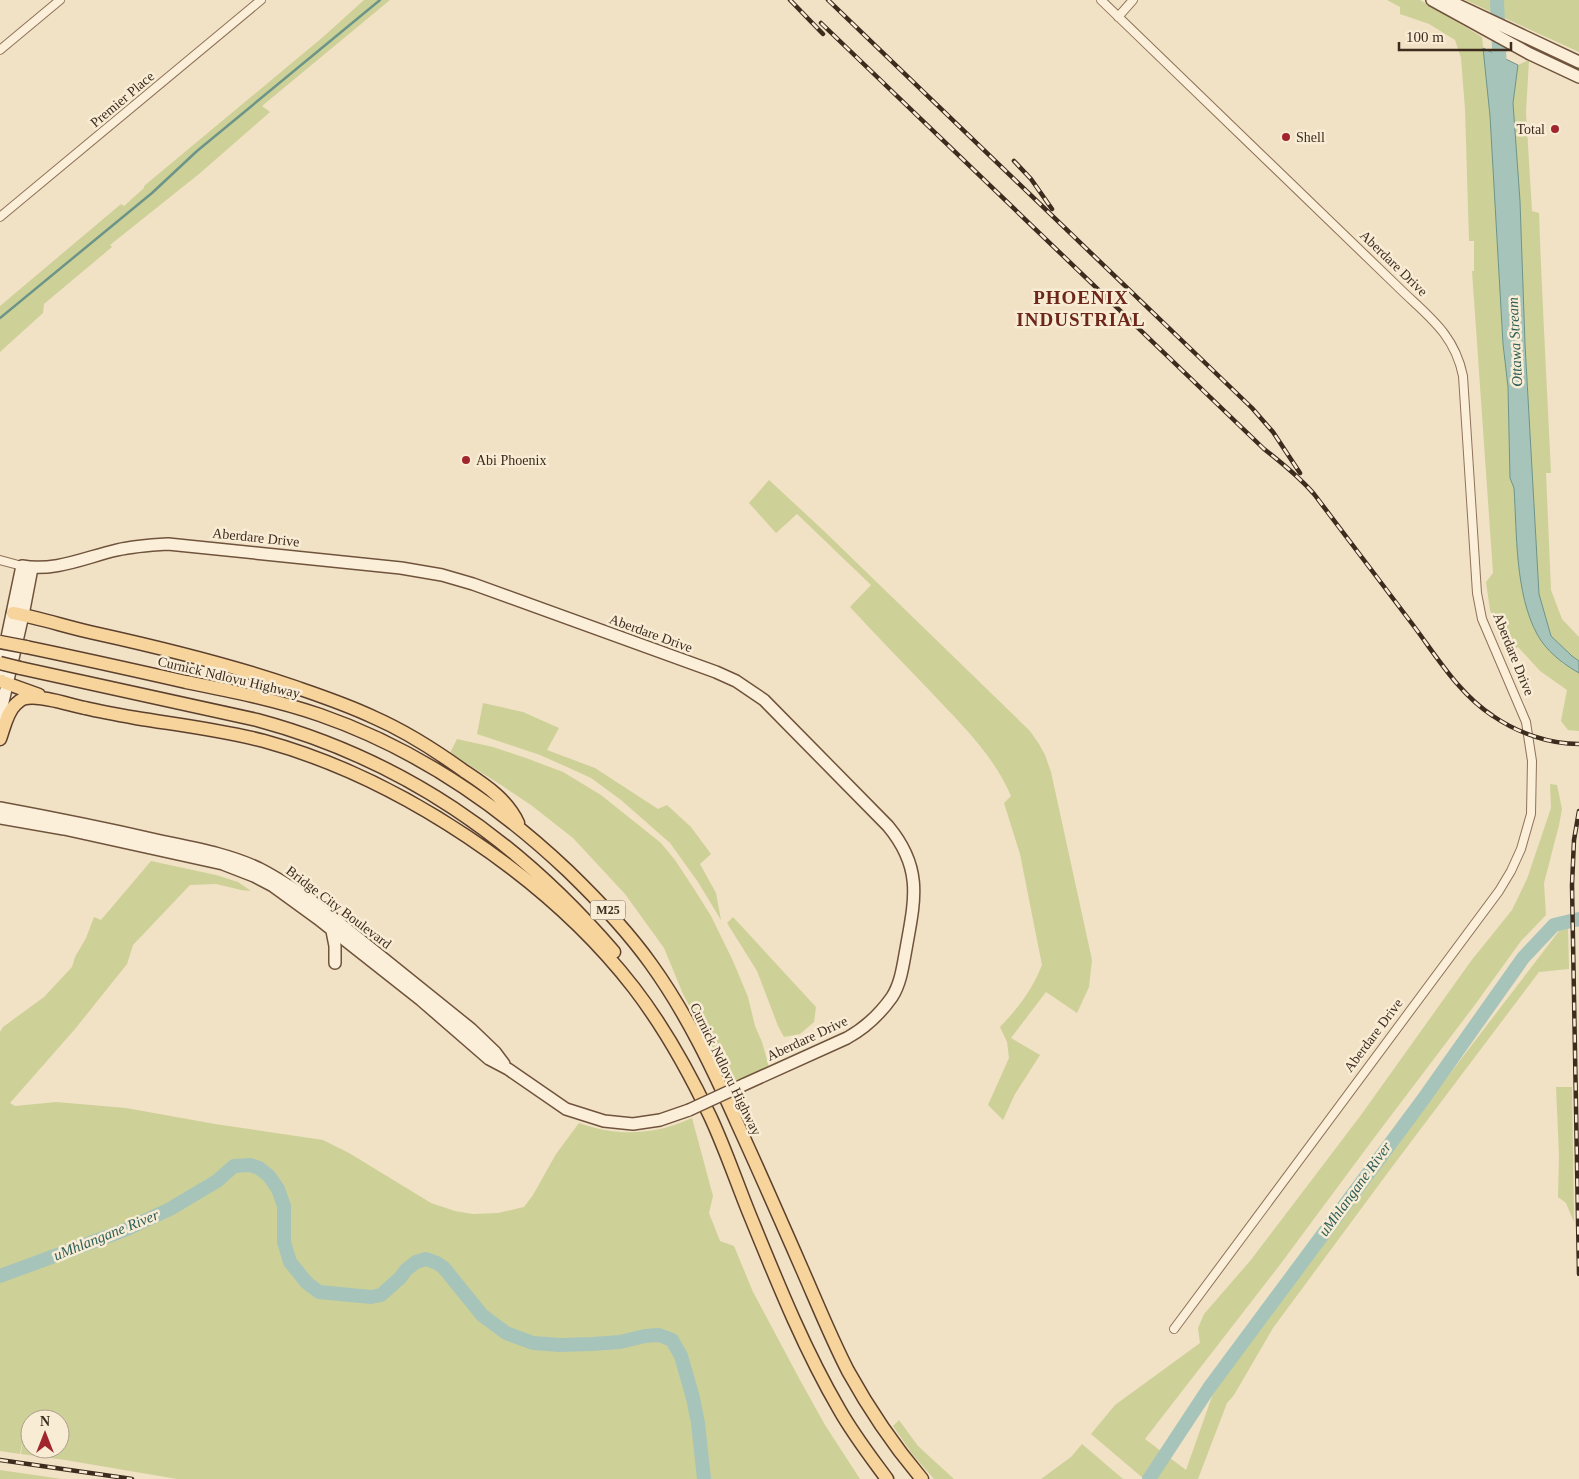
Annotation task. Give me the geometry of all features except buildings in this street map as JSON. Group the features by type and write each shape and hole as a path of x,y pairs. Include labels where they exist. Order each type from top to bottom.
{"main road":[{"path":"18,614 212,661 310,692 372,716 409,735 486,786 510,809 520,828"},
{"name":"Curnick Ndlovu Highway","path":"0,642 269,699 334,720 374,737 433,767 485,800 549,853 606,908 651,963 674,998 702,1048 849,1372 884,1430 922,1479"},
{"name":"Curnick Ndlovu Highway","path":"0,663 257,720 284,727 344,748 400,775 447,802 542,877 582,916 618,956 652,1003 690,1063 719,1123 797,1310 822,1363 849,1412 896,1479"},
{"path":"4,682 62,703"},
{"path":"0,739 13,707 21,700 35,698 259,740 351,773 414,805 485,849 525,879 599,948 633,987 684,1064 710,1118 769,1260 815,1363 839,1409 857,1438 887,1479"}],"street":[{"path":"0,50 60,0"},
{"name":"Premier Place","path":"0,217 261,0"},
{"name":"Aberdare Drive","path":"1101,0 1444,332 1452,344 1460,360 1463,376 1477,592 1480,610 1482,619 1526,722 1532,761 1531,814 1521,849 1499,891 1174,1329"},
{"path":"1108,6 1114,0"},
{"path":"1118,17 1133,0"},
{"path":"1432,0 1523,35 1579,62"},
{"path":"1447,0 1530,54 1579,77"},
{"name":"Aberdare Drive","path":"0,560 27,567 70,563 138,546 168,544 401,568 442,575 474,584 716,672 751,690 780,716 897,838 911,866 914,879 914,895 913,910 900,976 893,995 883,1008 872,1020 847,1038 743,1086"},
{"path":"0,716 4,682 27,567"},
{"path":"0,671 18,614"},
{"name":"Bridge City Boulevard","path":"0,808 143,841 242,870 273,886 508,1069 566,1109 604,1121 633,1124 649,1122 689,1110 743,1086"},
{"name":"Bridge City Boulevard","path":"0,818 207,851 259,868 312,901 463,1023 492,1056"},
{"path":"332,931 335,946 335,963"}],"green space":[{"path":"364,0 390,0 262,106 270,112 199,174 110,245 112,247 44,304 43,313 0,352 0,306 121,204 124,206 144,186 323,37"},
{"path":"1387,0 1420,0 1482,37 1490,116 1503,346 1508,387 1510,478 1514,488 1522,587 1562,663 1579,673 1579,731 1568,730 1561,721 1567,690 1540,671 1518,647 1508,652 1490,610 1486,582 1493,573 1472,271 1474,271 1474,241 1469,241 1465,109 1461,58 1455,40 1429,24 1400,14 1400,7"},
{"path":"1465,0 1579,0 1579,52"},
{"path":"1529,60 1526,112 1532,211 1539,213 1551,473 1546,473 1551,590 1562,619 1579,637 1579,661 1551,636 1539,594 1525,344 1520,201 1513,103 1518,65"},
{"path":"769,480 1030,731 1045,755 1051,772 1092,960 1089,987 1077,1013 1046,992 1011,1038 1040,1055 1015,1094 1003,1120 988,1105 1009,1058 1007,1042 1000,1027 1024,998 1042,965 1020,854 1004,803 1011,796 995,766 975,740 850,607 871,585 797,514 776,533 749,503"},
{"path":"483,703 523,712 559,728 547,750 595,768 658,809 667,805 691,827 711,854 700,864 716,893 721,920 698,882 670,843 621,800 591,778 540,755 477,734"},
{"path":"457,739 493,747 563,772 601,795 661,843 675,860 711,916 733,961 748,997 755,1026 769,1067 731,1083 683,994 664,948 625,894 573,838 531,805 450,753"},
{"path":"1550,784 1557,785 1562,809 1544,883 1546,915 1521,941 1279,1266 1145,1439 1186,1470 1215,1388 1280,1303 1357,1195 1559,931 1568,927 1569,969 1539,972 1273,1328 1234,1395 1227,1403 1198,1479 1144,1479 1091,1434 1115,1405 1200,1343 1198,1328 1204,1314 1250,1261 1361,1115 1471,961 1512,910 1527,879 1551,808"},
{"path":"151,861 216,875 238,882 251,891 216,884 190,885 133,945 127,964 75,1029 10,1103 15,1106 56,1102 126,1108 215,1124 323,1140 349,1153 431,1203 455,1211 473,1214 498,1213 524,1207 533,1195 556,1154 579,1123 608,1131 636,1132 664,1128 692,1118 713,1196 709,1213 720,1241 734,1246 753,1292 800,1380 825,1425 860,1479 177,1479 58,1459 70,1459 70,1409 20,1409 20,1454 0,1451 0,1032 3,1027 44,997 72,967 94,917 101,920"},
{"path":"733,917 816,1007 814,1022 800,1034 784,1037 757,971 727,923"},
{"path":"1556,1087 1572,1087 1574,1222 1566,1203 1558,1197 1559,1156"},
{"path":"899,1420 918,1446 954,1479 934,1479 913,1455 893,1426"},
{"path":"1082,1444 1123,1479 1041,1479 1071,1457"},
{"path":"0,1470 62,1479 0,1479"}],"water":[{"path":"1483,48 1518,65 1513,103 1520,201 1525,344 1539,594 1551,636 1579,661 1579,673 1555,656 1537,634 1525,600 1518,563 1514,488 1510,478 1508,387 1503,344 1490,116"}],"waterway":[{"path":"0,318 152,193 197,151 380,0"},
{"name":"Ottawa Stream","path":"1497,0 1500,74"},
{"name":"uMhlangane River","path":"1149,1479 1209,1388 1422,1101 1523,958 1554,925 1579,919"},
{"name":"uMhlangane River","path":"0,1276 125,1230 170,1209 217,1181 234,1166 250,1165 259,1168 269,1176 278,1189 284,1206 284,1242 290,1262 307,1283 319,1292 371,1297 381,1295 406,1270 416,1262 426,1259 444,1268 482,1315 506,1333 533,1343 560,1345 592,1344 620,1342 659,1335 672,1340 681,1356 693,1398 698,1423 704,1479"}],"railway":[{"path":"790,0 823,34"},
{"path":"828,0 1252,408 1273,432 1300,473"},
{"path":"821,23 1264,449 1290,470 1314,494 1449,674 1470,697 1493,716 1513,728 1545,740 1579,744"},
{"path":"1014,161 1031,179 1052,209"},
{"path":"1579,811 1574,840 1572,885 1579,1274"},
{"path":"0,1460 132,1479"}],"place":[{"name":"Total","path":"1555,129"},
{"name":"Shell","path":"1286,137"},
{"name":"Abi Phoenix","path":"466,460"}],"district":[{"name":"PHOENIX INDUSTRIAL","path":"1081,308"}]}
